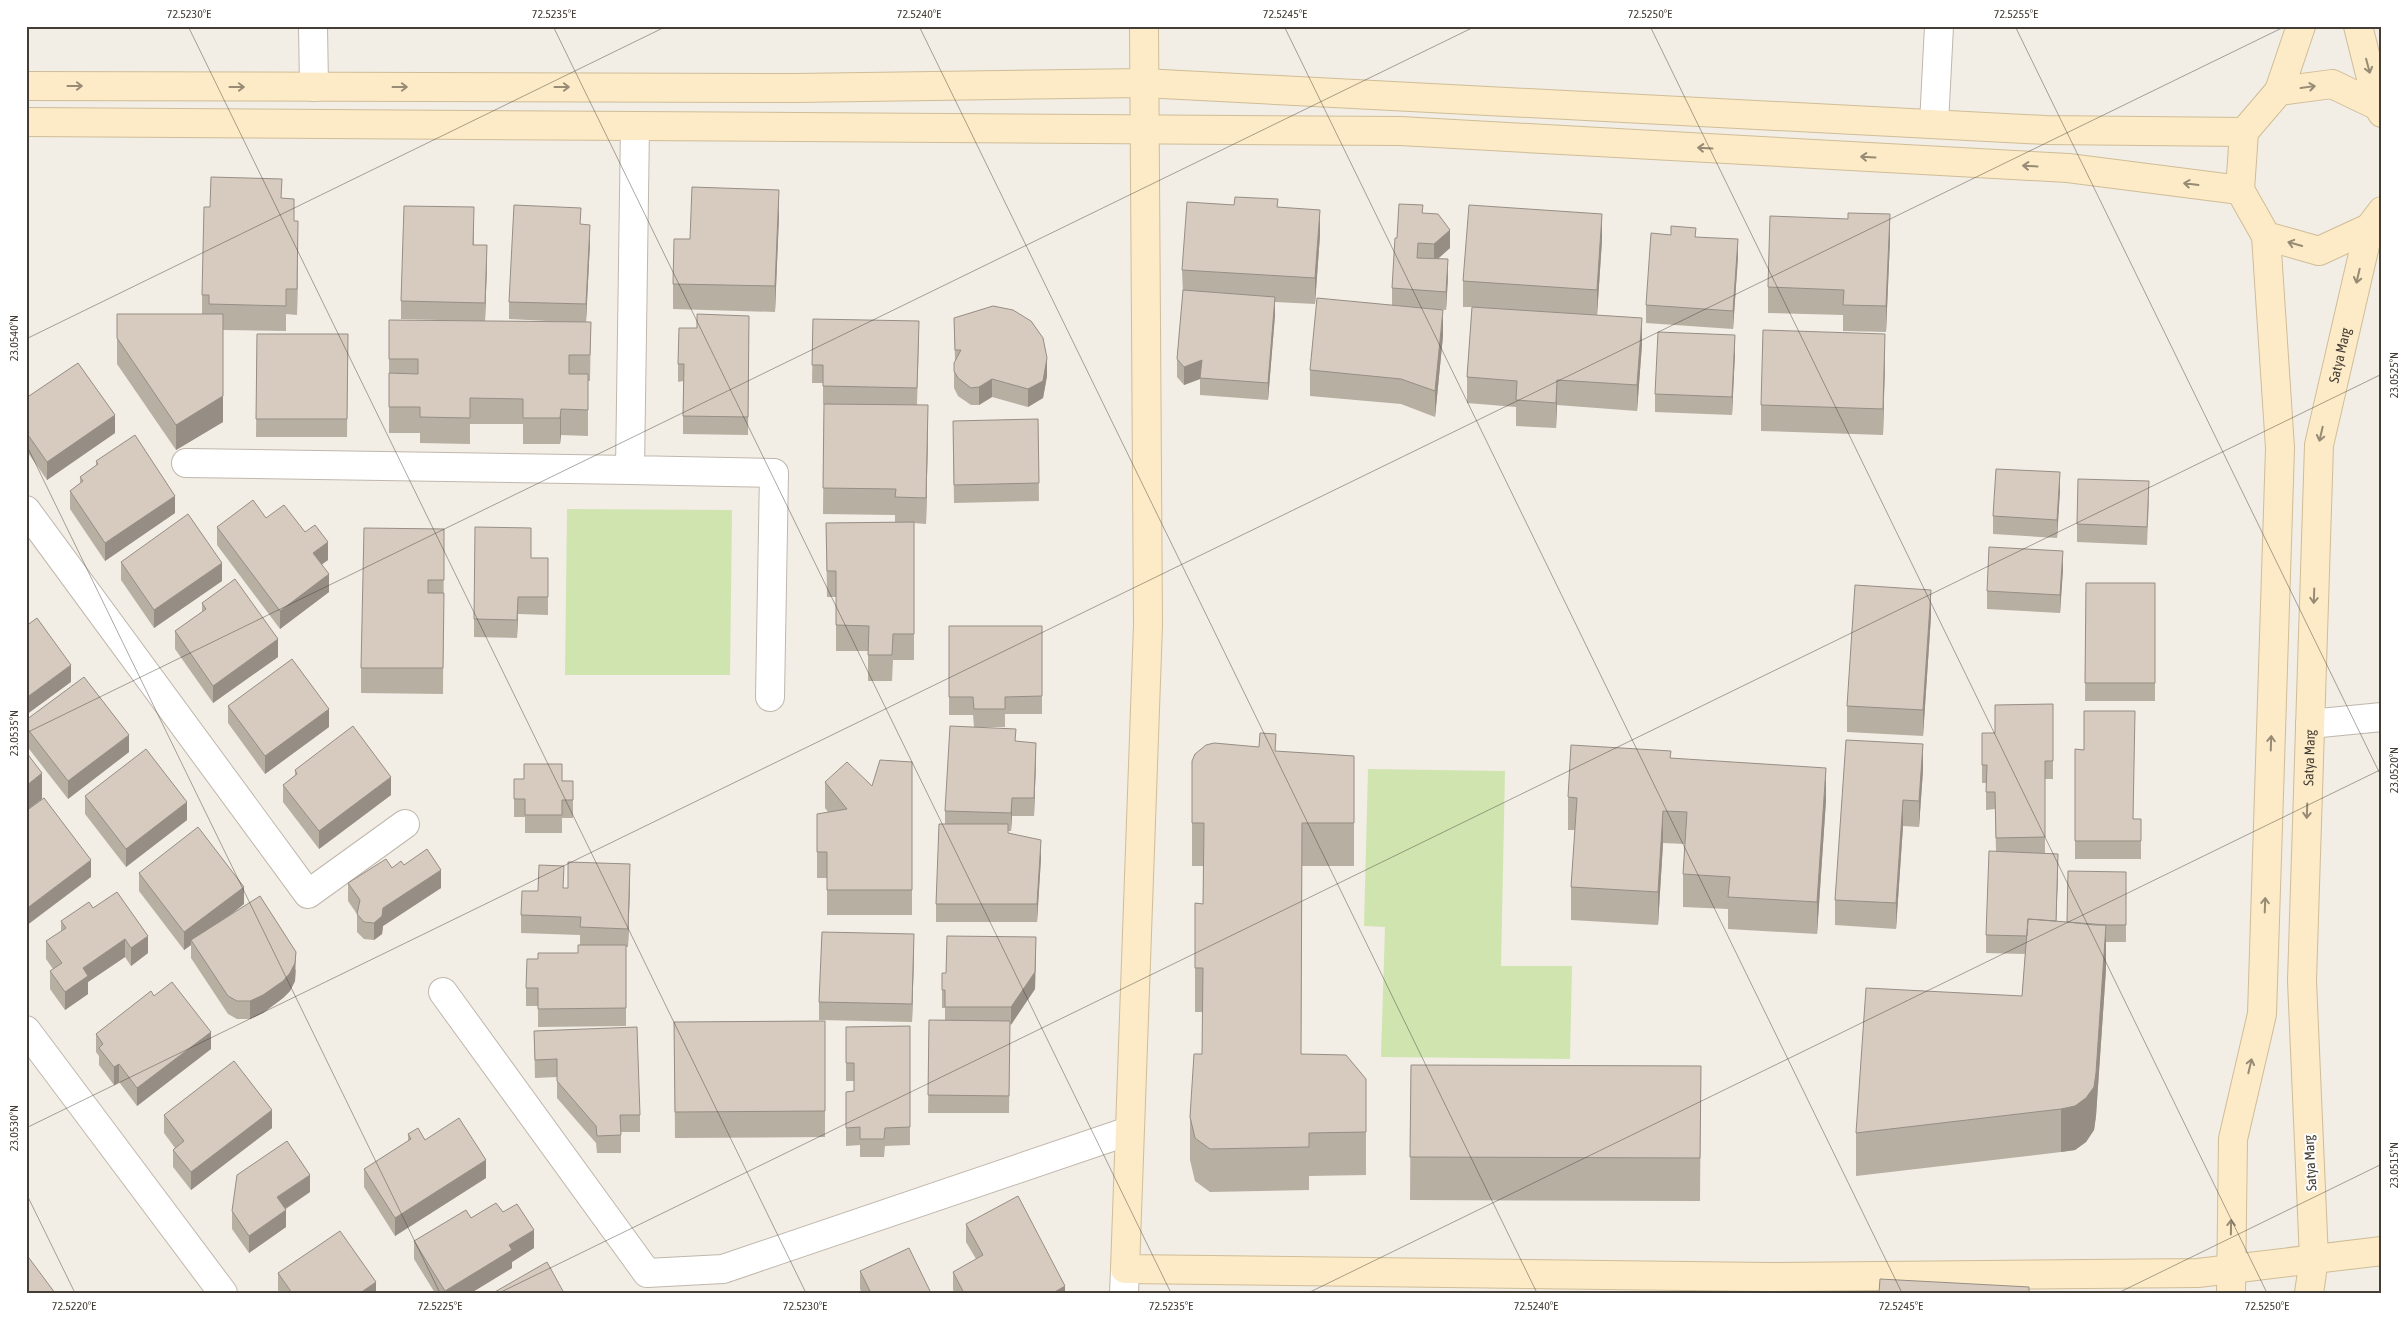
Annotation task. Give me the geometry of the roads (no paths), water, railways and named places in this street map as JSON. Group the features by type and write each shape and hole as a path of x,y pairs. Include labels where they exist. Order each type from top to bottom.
{"street":[{"path":"312,26 314,87"},
{"path":"1144,26 1143,129 1148,625 1124,1281 2198,1274 2230,1281 2314,1259 2382,1252"},
{"path":"1934,124 1939,26"},
{"path":"2230,1281 2233,1139 2262,1014 2280,448 2266,236 2240,190 2244,132 2279,91 2301,26"},
{"path":"2358,26 2380,109"},
{"path":"26,86 796,88 1143,83 2045,130 2244,132"},
{"path":"2279,91 2332,84 2380,109"},
{"path":"26,122 1400,131 2058,167 2240,190"},
{"path":"630,470 635,126"},
{"path":"2266,236 2318,251 2375,220"},
{"name":"Satya Marg","path":"2309,1293 2314,1259 2302,980 2319,445 2375,220"},
{"path":"186,463 774,473 770,697"},
{"path":"26,510 308,894 405,824"},
{"path":"2310,724 2382,717"},
{"path":"444,992 647,1273 722,1269 1129,1132"},
{"path":"26,1030 223,1293"}]}
